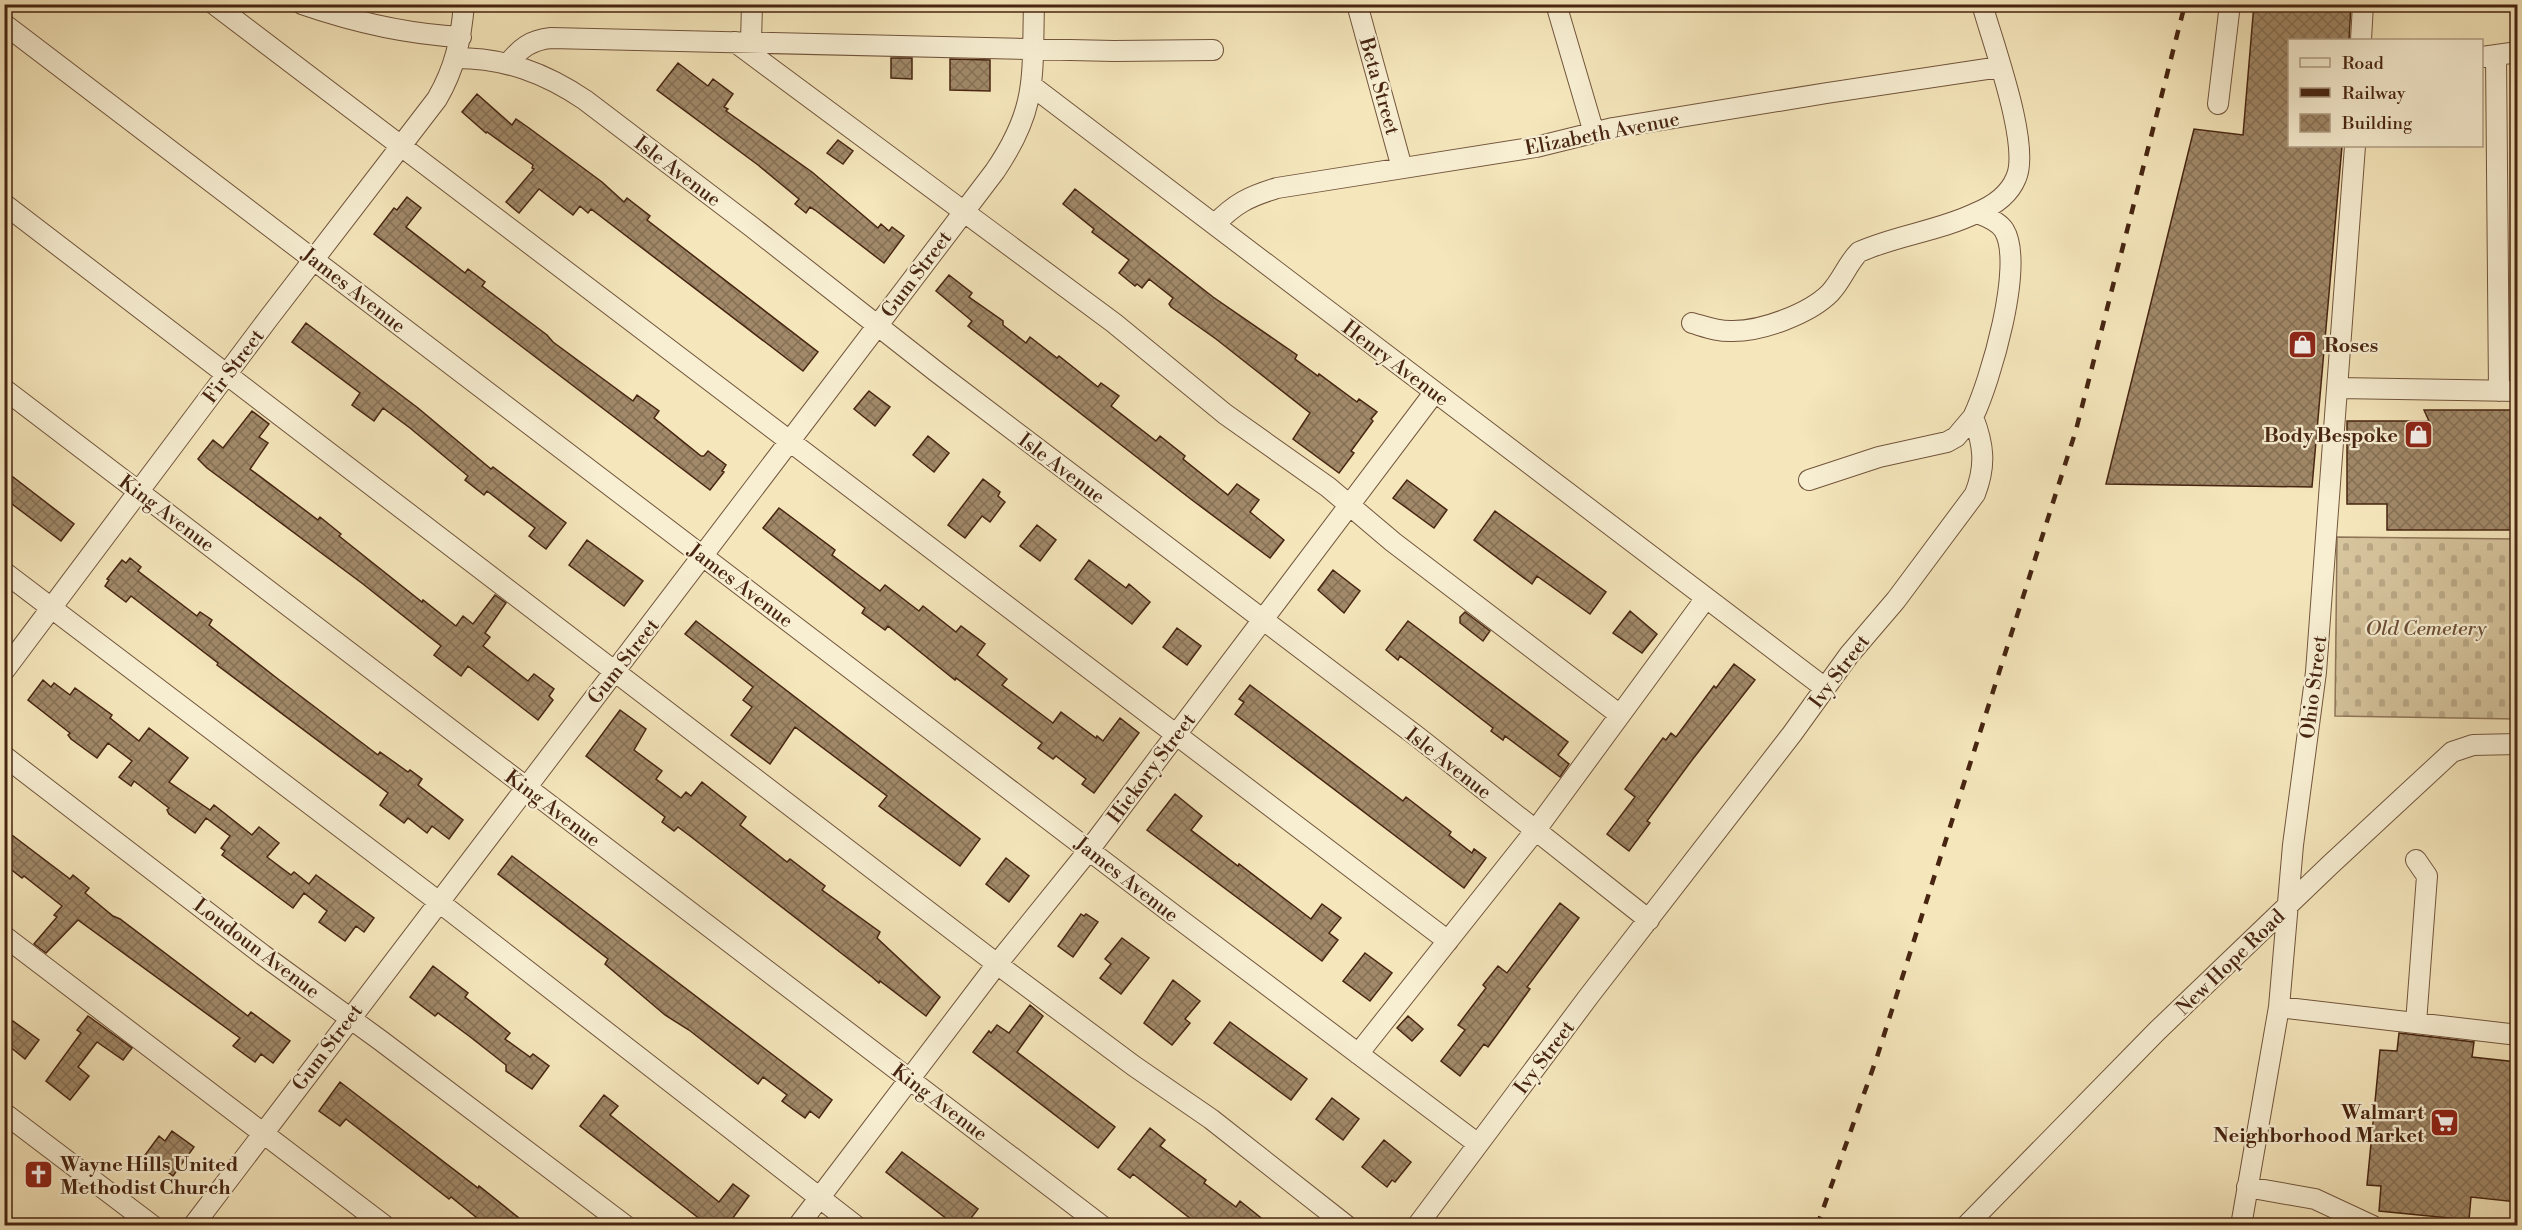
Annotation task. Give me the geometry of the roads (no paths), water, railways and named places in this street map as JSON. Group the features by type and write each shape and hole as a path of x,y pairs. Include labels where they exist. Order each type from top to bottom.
{"street":[{"path":"214,4 1448,941"},
{"path":"302,4 370,25 421,35 461,37"},
{"name":"Fir Street","path":"4,671 227,373 437,99 450,76 456,58 461,37 464,4"},
{"path":"743,42 752,4"},
{"path":"1032,86 1034,4"},
{"name":"Beta Street","path":"1358,4 1402,168"},
{"path":"1556,4 1594,133"},
{"path":"1692,323 1716,330 1732,331 1776,323 1803,311 1827,296 1842,279 1852,258 1859,252 1977,213 1996,202 2008,191 2017,177 2021,162 2016,128 1982,4"},
{"path":"2217,104 2230,4"},
{"path":"2361,39 2363,4"},
{"name":"James Avenue","path":"4,24 1478,1144"},
{"path":"508,64 524,46 538,39 551,38 1114,51 1213,50"},
{"path":"743,42 963,212 1114,323 1225,414 1328,487 1393,542 1620,715"},
{"path":"2338,388 2508,391 2489,56 2517,52"},
{"name":"Isle Avenue","path":"456,58 508,64 532,71 559,82 585,100 1261,620 1419,738 1649,920"},
{"name":"Elizabeth Avenue","path":"1215,224 1234,205 1248,197 1277,188 1536,147 1594,133 1827,93 2000,67"},
{"name":"Gum Street","path":"193,1226 262,1132 995,171 1020,130 1032,86"},
{"name":"Henry Avenue","path":"1032,86 1825,688"},
{"name":"Ohio Street","path":"2241,1226 2279,1007 2293,845 2316,672 2355,147"},
{"path":"4,204 997,964 1134,1066 1211,1119 1347,1226"},
{"path":"1809,480 1879,457 1947,442 1956,437 1973,417 1993,367 2006,301 2010,262 2009,244 2004,230 1977,213"},
{"name":"King Avenue","path":"4,389 1102,1226"},
{"name":"Hickory Street","path":"798,1226 997,964 1089,850 1434,393"},
{"name":"Ivy Street","path":"1417,1226 1849,655 1896,600 1975,494 1981,479 1984,459 1982,440 1973,417"},
{"path":"4,572 439,902 856,1226"},
{"path":"1358,1054 1535,831 1706,598"},
{"name":"New Hope Road","path":"1969,1224 2157,1031 2452,752 2473,745 2517,744"},
{"name":"Loudoun Avenue","path":"4,756 263,955 350,1017 626,1226"},
{"path":"2416,860 2427,876 2416,1023"},
{"path":"4,936 385,1226"},
{"path":"2279,1007 2517,1035"},
{"path":"4,1113 153,1226"},
{"path":"2247,1187 2314,1199 2373,1226"}],"railway":[{"path":"1817,1226 1877,1057 2076,430 2185,4"}],"place":[{"name":"Roses","path":"2303,345"},
{"name":"Body Bespoke","path":"2419,435"},
{"name":"Walmart Neighborhood Market","path":"2445,1123"},
{"name":"Wayne Hills United Methodist Church","path":"39,1175"}],"park label":[{"name":"Old Cemetery","path":"2426,628"}]}
